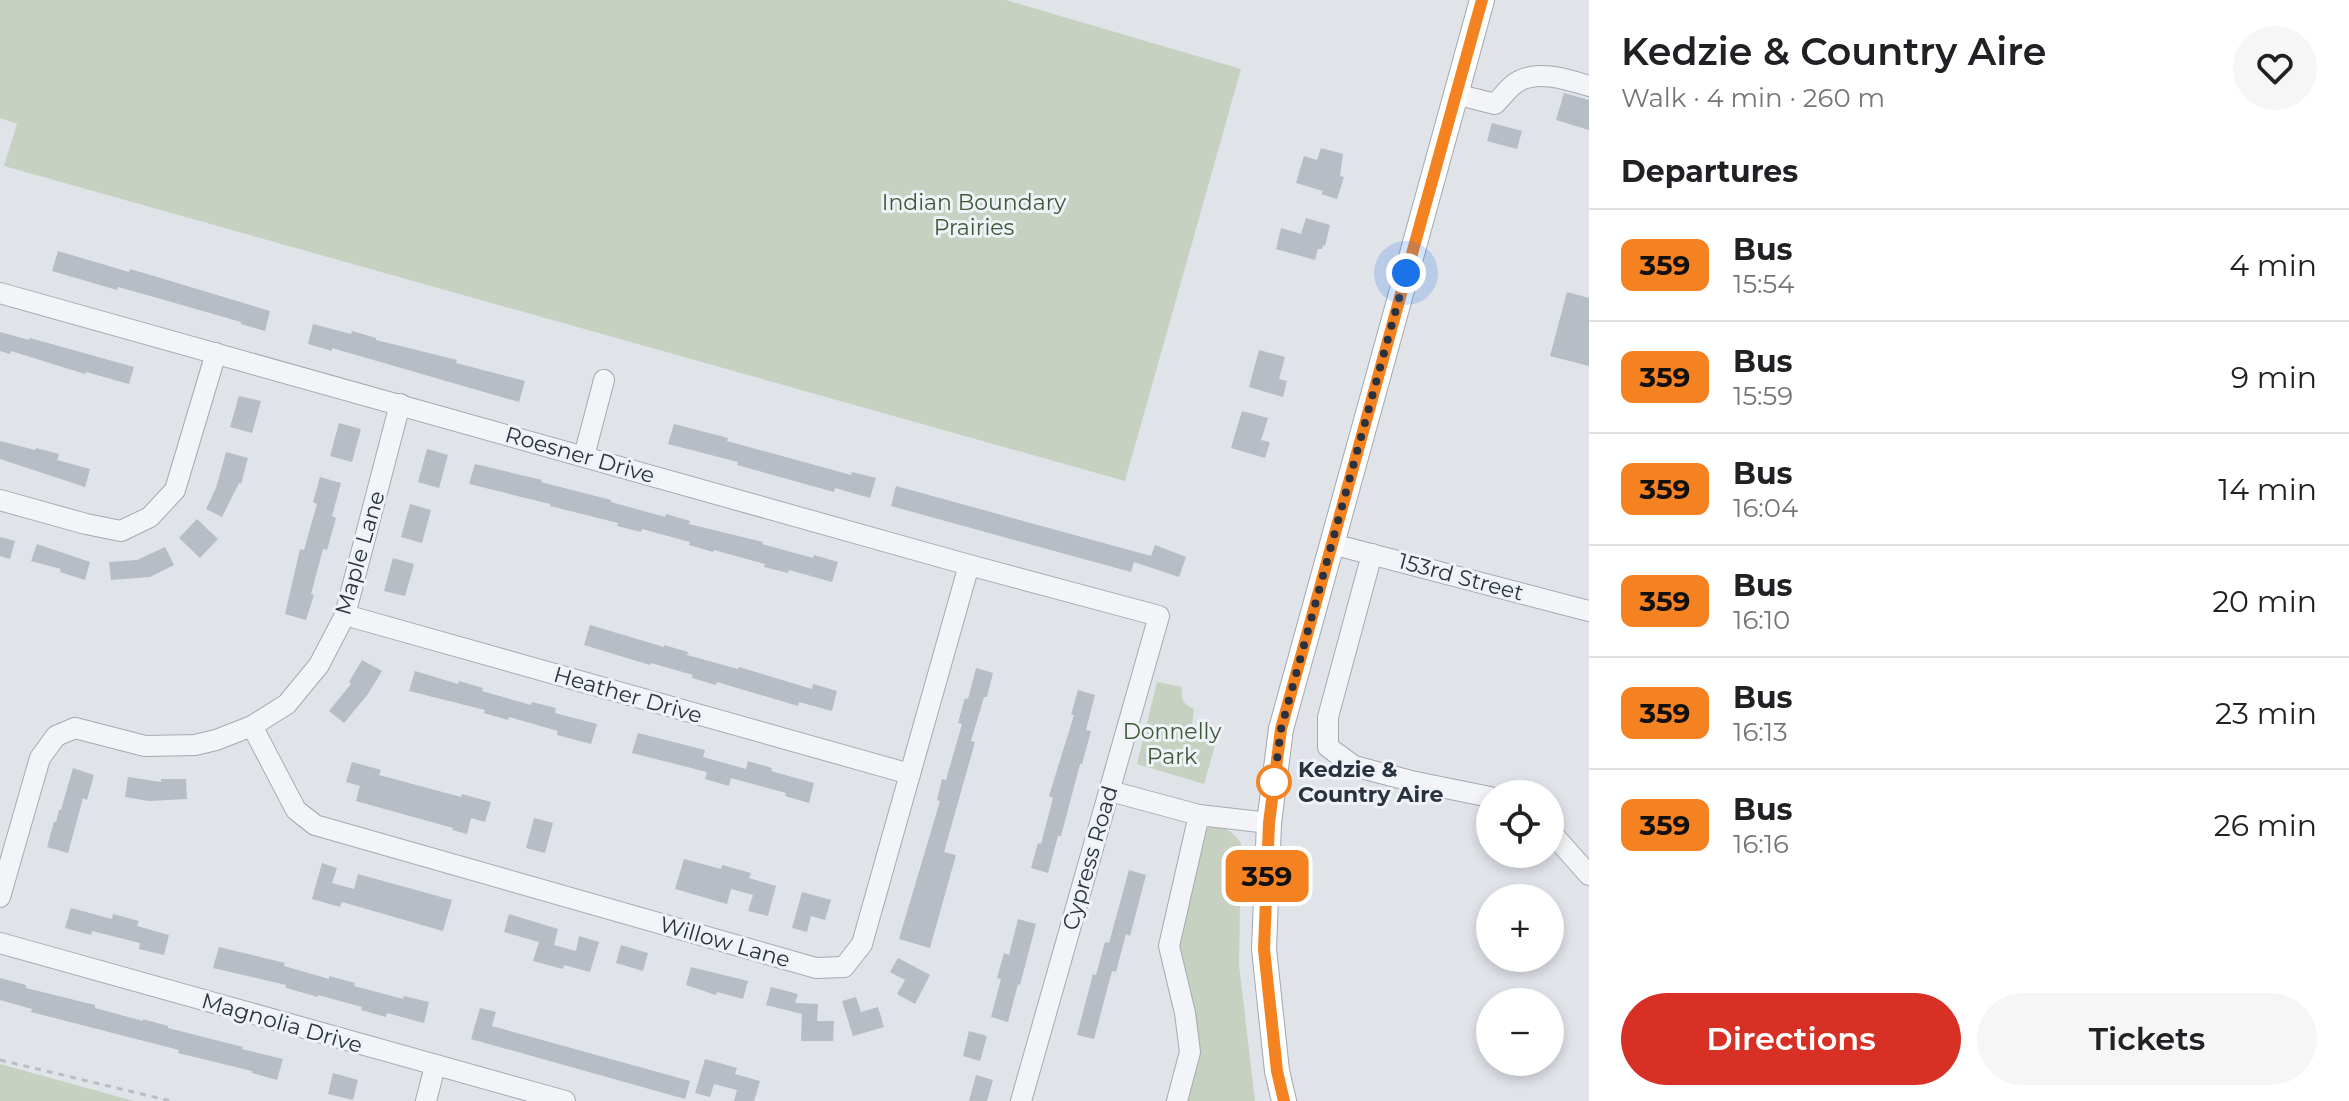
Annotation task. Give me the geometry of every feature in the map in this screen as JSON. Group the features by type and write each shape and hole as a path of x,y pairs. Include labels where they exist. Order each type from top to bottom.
{"main road":[{"path":"1284,1101 1277,1071 1264,949 1269,823 1281,729 1482,0"}],"street":[{"path":"1455,94 1495,104 1515,83 1533,76 1562,78 1589,86"},
{"name":"Roesner Drive","path":"0,293 1159,616"},
{"path":"0,500 121,531 150,517 175,490 216,353"},
{"path":"584,456 604,380"},
{"name":"Maple Lane","path":"0,897 40,758 56,736 75,728 145,746 195,745 252,726 287,704 319,665 345,615 400,404"},
{"name":"153rd Street","path":"1332,544 1589,611"},
{"path":"1372,554 1328,717 1328,747 1354,766 1476,794"},
{"name":"Willow Lane","path":"252,726 296,810 315,825 816,968 844,967 862,944 969,565"},
{"name":"Heather Drive","path":"345,615 910,774"},
{"name":"Cypress Road","path":"1021,1101 1159,616"},
{"path":"1110,791 1199,815 1269,823"},
{"path":"1177,1101 1190,1052 1185,1013 1169,946 1199,815"},
{"path":"1564,847 1589,875"},
{"name":"Magnolia Drive","path":"0,943 565,1101"},
{"path":"426,1101 435,1066"}],"path":[{"path":"0,1060 171,1101"}],"green space":[{"name":"Indian Boundary Prairies","path":"0,0 1006,0 1241,69 1125,481 4,166 17,124 0,118"},
{"name":"Donnelly Park","path":"1157,682 1182,687 1183,701 1194,709 1192,724 1199,732 1217,738 1204,784 1137,764"},
{"path":"1211,826 1228,830 1241,843 1239,965 1255,1101 1184,1101 1179,943 1204,831"},
{"path":"0,1064 134,1101 0,1101"}],"building":[{"path":"1564,93 1589,100 1589,130 1556,120"},
{"path":"1492,123 1522,131 1517,149 1487,141"},
{"path":"1321,148 1343,154 1340,176 1344,177 1337,199 1296,183 1304,156 1317,160"},
{"path":"1306,218 1330,225 1325,246 1318,249 1315,260 1276,249 1281,228 1301,234"},
{"path":"58,251 270,311 265,331 161,299 52,271"},
{"path":"1567,292 1589,298 1589,366 1550,356"},
{"path":"313,324 351,334 352,331 525,381 519,402 332,348 332,351 308,344"},
{"path":"0,332 134,367 129,384 11,351 10,354 0,351"},
{"path":"1259,350 1285,357 1279,379 1287,381 1283,397 1249,387"},
{"path":"239,396 261,401 252,433 230,427"},
{"path":"1242,411 1268,418 1261,440 1270,442 1265,458 1231,448"},
{"path":"339,423 361,429 352,462 330,456"},
{"path":"674,424 851,475 852,472 876,478 870,498 835,488 834,492 668,444"},
{"path":"0,441 59,454 57,460 90,469 85,487 0,459"},
{"path":"427,449 448,455 439,488 418,482"},
{"path":"226,452 248,458 241,484 222,517 206,509 216,488"},
{"path":"475,464 542,480 665,517 666,514 690,521 689,524 813,558 814,555 838,562 832,582 789,570 788,573 764,567 765,564 689,545 690,542 642,529 641,532 617,526 618,523 469,484"},
{"path":"320,477 341,483 332,516 336,518 327,550 323,549 306,620 285,614 300,549 304,550 317,504 313,502"},
{"path":"896,486 1151,556 1155,545 1186,557 1179,577 1134,562 1131,572 891,506"},
{"path":"410,504 431,510 422,543 401,537"},
{"path":"197,519 218,539 200,558 179,538"},
{"path":"0,537 15,541 10,559 0,556"},
{"path":"37,544 90,562 85,580 60,572 61,569 31,561"},
{"path":"165,547 174,565 150,577 111,580 109,562 137,560"},
{"path":"393,558 414,564 405,596 384,591"},
{"path":"590,625 812,689 813,684 837,691 832,711 799,702 798,706 717,682 716,685 692,678 693,675 584,645"},
{"path":"362,660 382,671 344,723 329,711 351,684 349,682"},
{"path":"976,668 993,673 971,741 975,742 944,852 956,855 930,948 899,939"},
{"path":"415,671 483,688 482,691 531,705 532,702 556,708 555,713 597,724 591,744 557,735 558,731 409,691"},
{"path":"1078,690 1095,695 1086,730 1091,731 1048,873 1031,868 1038,843 1041,844 1053,798 1049,796 1074,715 1071,715"},
{"path":"638,733 705,750 703,757 746,769 748,761 814,783 809,803 785,796 786,793 731,778 729,786 705,779 707,772 632,753"},
{"path":"352,762 381,770 379,775 491,802 485,822 471,818 467,834 356,801 360,786 346,782"},
{"path":"73,768 94,775 87,800 83,798 68,853 47,847"},
{"path":"128,777 161,782 161,779 186,779 187,799 149,801 125,797"},
{"path":"534,818 553,823 545,853 526,848"},
{"path":"684,859 751,873 749,878 776,886 768,916 748,911 753,895 731,889 727,904 675,889"},
{"path":"322,863 337,868 332,883 354,889 358,874 452,900 443,931 342,902 340,907 312,899"},
{"path":"1129,870 1146,875 1130,936 1126,934 1116,972 1112,971 1094,1039 1077,1035 1093,974 1096,975 1105,942 1109,943"},
{"path":"802,892 831,900 825,920 811,916 807,932 792,928"},
{"path":"71,908 112,919 113,914 139,921 137,926 169,935 164,955 139,949 140,943 65,928"},
{"path":"509,914 558,929 554,945 576,951 579,936 599,942 590,972 533,961 539,942 504,932"},
{"path":"1018,919 1036,924 1008,1022 991,1017 1001,979 997,978 1004,953 1009,955"},
{"path":"621,945 648,953 643,971 616,963"},
{"path":"219,947 285,963 284,966 355,983 354,986 403,999 404,996 429,1002 424,1023 387,1013 386,1017 361,1010 362,1007 286,988 286,985 213,968"},
{"path":"898,958 930,975 915,1004 897,994 905,980 890,972"},
{"path":"691,967 748,981 743,999 717,992 716,995 686,985"},
{"path":"0,978 26,985 26,988 95,1005 95,1008 283,1059 277,1080 178,1053 179,1050 31,1012 32,1009 0,1000"},
{"path":"771,987 798,994 795,1003 818,1004 817,1021 834,1021 833,1041 801,1041 802,1014 766,1005"},
{"path":"856,997 861,1012 878,1007 884,1027 853,1036 842,1001"},
{"path":"480,1008 496,1012 492,1026 690,1081 685,1099 471,1039"},
{"path":"969,1031 987,1036 980,1061 963,1056"},
{"path":"705,1059 737,1068 735,1074 760,1081 754,1101 734,1101 737,1090 714,1084 710,1097 695,1093"},
{"path":"333,1073 358,1080 353,1100 328,1094"},
{"path":"976,1075 993,1080 987,1101 969,1101"}],"bus line":[{"name":"359","path":"1284,1101 1277,1071 1264,949 1269,823 1281,729 1482,0"}],"place":[{"name":"Kedzie & Country Aire","path":"1274,782"}],"route":[{"path":"1274,782 1273,791 1281,729 1406,273"}]}
